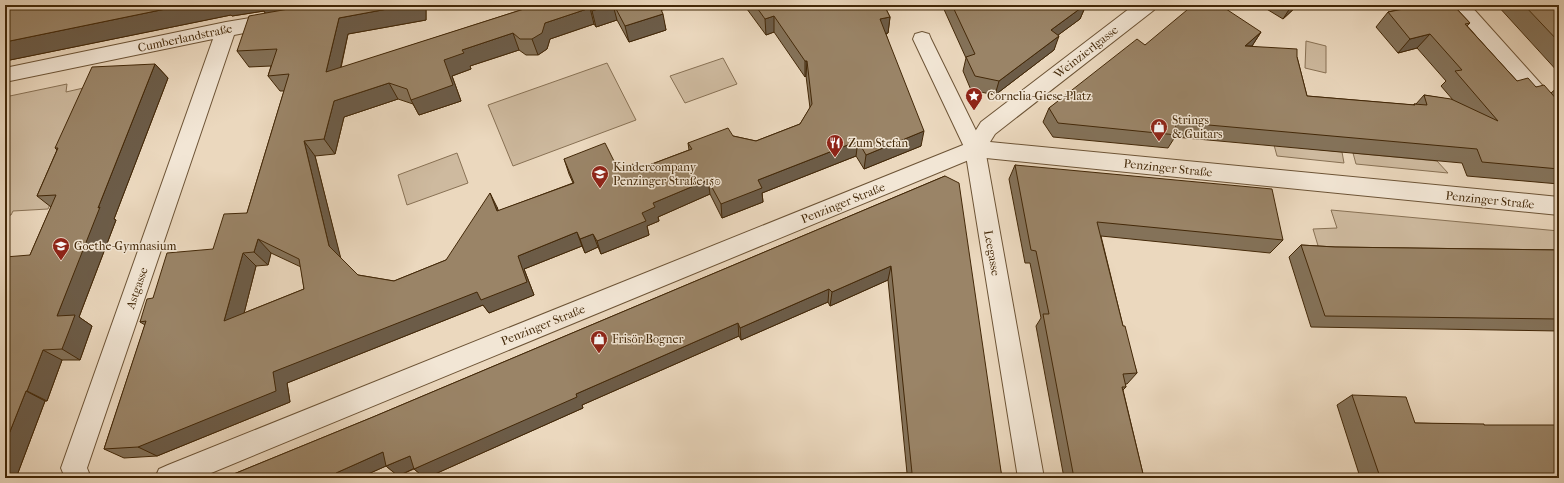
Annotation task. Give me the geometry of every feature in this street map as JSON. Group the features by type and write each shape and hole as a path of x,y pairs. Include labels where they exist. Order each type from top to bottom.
{"street":[{"name":"Weinzierlgasse","path":"975,149 988,128 1147,5"},
{"path":"1459,5 1559,118"},
{"name":"Cumberlandstraße","path":"5,75 226,29 288,18"},
{"name":"Astgasse","path":"78,478 74,468 183,157 226,29"},
{"name":"Leegasse","path":"922,39 975,149 1031,478"},
{"name":"Penzinger Straße","path":"168,478 975,149 1559,206"}],"shaded area":[{"path":"1306,41 1326,46 1326,73 1305,68"},
{"path":"723,58 737,84 685,103 670,76"},
{"path":"607,63 636,120 513,166 488,105"},
{"path":"105,83 48,209 13,211 11,215 5,216 5,97 67,84 66,92"},
{"path":"1274,145 1342,152 1344,163 1277,156"},
{"path":"457,153 468,183 407,205 398,175"},
{"path":"1353,153 1437,161 1448,173 1356,164"},
{"path":"1331,210 1559,231 1559,263 1322,259 1313,229 1337,228"}],"building":[{"path":"5,5 185,5 5,42"},
{"path":"311,5 409,5 339,18 326,72 524,9 523,5 609,5 592,11 590,8 545,23 542,33 532,39 520,39 513,33 462,50 464,53 444,60 453,85 411,100 407,89 389,83 334,101 324,139 304,141 329,246 358,275 394,281 446,260 490,193 497,211 574,183 564,159 605,143 618,169 633,164 636,170 692,149 688,143 728,128 733,136 756,141 800,124 812,104 807,61 805,61 774,16 765,19 755,5 884,5 890,17 880,19 924,131 866,155 858,141 758,180 762,188 721,204 708,180 653,203 655,207 642,213 646,221 597,241 593,234 580,239 577,232 518,256 527,282 481,300 477,292 273,372 276,391 138,447 104,449 146,321 140,322 147,299 153,298 167,253 213,249 224,214 247,213 289,74 268,76 277,49 237,51 249,16","holes":["258,239 299,259 304,289 224,321 243,253 254,252"]},
{"path":"614,5 659,5 663,14 625,26"},
{"path":"952,5 1085,5 1051,30 1059,36 999,81 975,76 966,57 975,54"},
{"path":"1193,5 1220,5 1261,32 1245,46 1297,49 1297,57 1307,96 1427,105 1424,95 1451,99 1498,121 1455,71 1462,70 1430,34 1410,39 1388,12 1419,6 1418,5 1453,5 1470,23 1465,24 1517,81 1528,78 1536,87 1544,85 1559,102 1559,169 1482,162 1477,149 1175,122 1177,135 1058,123 1049,108 1137,39 1145,45"},
{"path":"1524,5 1559,5 1559,42"},
{"path":"155,64 57,316 75,315 62,349 43,350 5,444 5,257 30,255 56,195 37,196 58,148 55,148 92,67"},
{"path":"1015,165 1272,189 1283,240 1097,222 1123,326 1125,326 1137,373 1123,374 1126,387 1122,387 1144,478 1074,478 1043,314 1049,314 1036,251 1031,250"},
{"path":"945,176 959,183 1002,478 797,478 797,474 912,473 891,266 832,292 829,289 740,328 738,323 576,394 577,397 414,469 410,456 386,466 383,452 336,473 337,478 224,478 373,417"},
{"path":"1301,245 1335,247 1559,250 1559,319 1325,316"},
{"path":"1352,395 1406,397 1415,423 1559,425 1559,478 1286,478 1285,476 1380,477"},
{"path":"752,475 752,478 706,478 706,476"}],"place":[{"name":"Cornelia-Giese-Platz","path":"974,111"},
{"name":"Strings & Guitars","path":"1159,142"},
{"name":"Zum Stefan","path":"835,158"},
{"name":"Kindercompany Penzinger Straße 150","path":"600,189"},
{"name":"Goethe-Gymnasium","path":"61,261"},
{"name":"Frisör Bogner","path":"599,354"}]}
